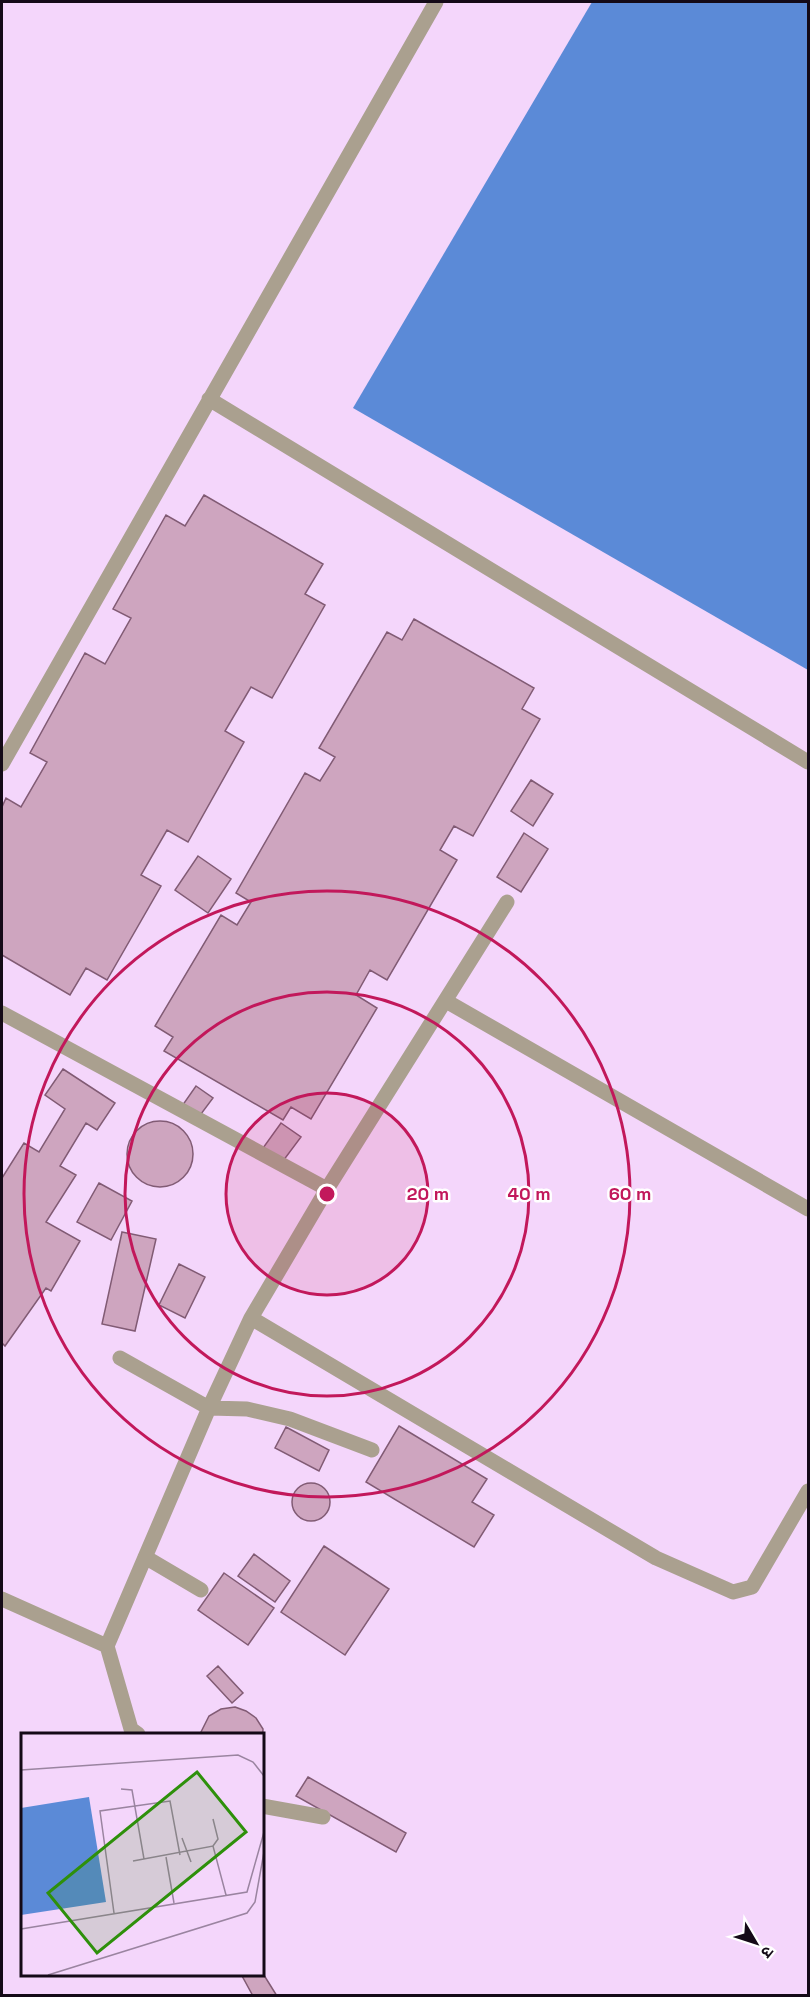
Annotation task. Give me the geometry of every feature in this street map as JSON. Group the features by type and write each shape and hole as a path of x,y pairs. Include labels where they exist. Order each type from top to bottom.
{"lane":[{"path":"2,764 436,2"},
{"path":"209,399 808,762"},
{"path":"137,1733 131,1729 106,1646 209,1408 251,1318 327,1189 507,902"},
{"path":"446,1001 808,1209"},
{"path":"2,1013 327,1189"},
{"path":"251,1318 656,1558 733,1592 752,1587 808,1491"},
{"path":"120,1358 209,1408 247,1409 290,1419 372,1450"},
{"path":"145,1557 201,1590"},
{"path":"2,1599 106,1646"},
{"path":"264,1806 322,1817"}],"water":[{"path":"592,2 808,2 808,670 353,408"}],"building":[{"path":"204,495 323,564 305,594 325,605 272,698 251,687 225,731 244,742 188,842 167,830 141,875 161,886 107,980 86,968 70,995 2,955 2,807 6,798 21,807 47,762 30,753 85,653 105,664 131,618 113,609 166,515 185,526"},
{"path":"414,619 534,688 522,709 540,719 473,836 454,826 440,850 457,860 387,980 370,970 356,995 377,1008 311,1119 291,1107 283,1120 164,1051 173,1037 155,1026 221,915 237,925 251,902 236,893 305,773 320,781 335,757 319,748 387,632 402,640"},
{"path":"531,780 553,794 533,826 511,811"},
{"path":"524,833 548,849 521,892 497,877"},
{"path":"198,856 231,879 208,913 175,890"},
{"path":"63,1069 115,1103 97,1130 86,1123 60,1166 76,1175 46,1222 80,1241 51,1291 46,1288 5,1346 2,1343 2,1178 24,1143 39,1152 65,1109 45,1095"},
{"path":"196,1086 213,1098 198,1118 182,1106"},
{"path":"160,1121 173,1124 183,1131 190,1141 193,1154 190,1167 183,1177 173,1184 160,1187 147,1184 137,1177 130,1167 127,1154 130,1141 137,1131 147,1124"},
{"path":"281,1123 301,1137 283,1161 263,1148"},
{"path":"99,1183 132,1201 111,1240 77,1222"},
{"path":"122,1232 156,1239 135,1331 102,1324"},
{"path":"179,1264 205,1277 185,1318 159,1305"},
{"path":"399,1426 487,1479 472,1502 494,1515 474,1547 366,1482"},
{"path":"286,1427 329,1450 319,1471 275,1448"},
{"path":"311,1483 324,1489 330,1502 324,1515 311,1521 298,1515 292,1502 298,1489"},
{"path":"324,1546 389,1589 345,1655 281,1612"},
{"path":"254,1554 290,1581 275,1602 238,1576"},
{"path":"224,1573 274,1608 248,1645 198,1610"},
{"path":"218,1666 243,1693 232,1703 207,1676"},
{"path":"235,1707 246,1711 256,1718 263,1729 263,1733 200,1733 209,1716 221,1709"},
{"path":"308,1777 406,1833 396,1852 296,1796"},
{"path":"264,1975 277,1996 253,1996 242,1976"}]}
